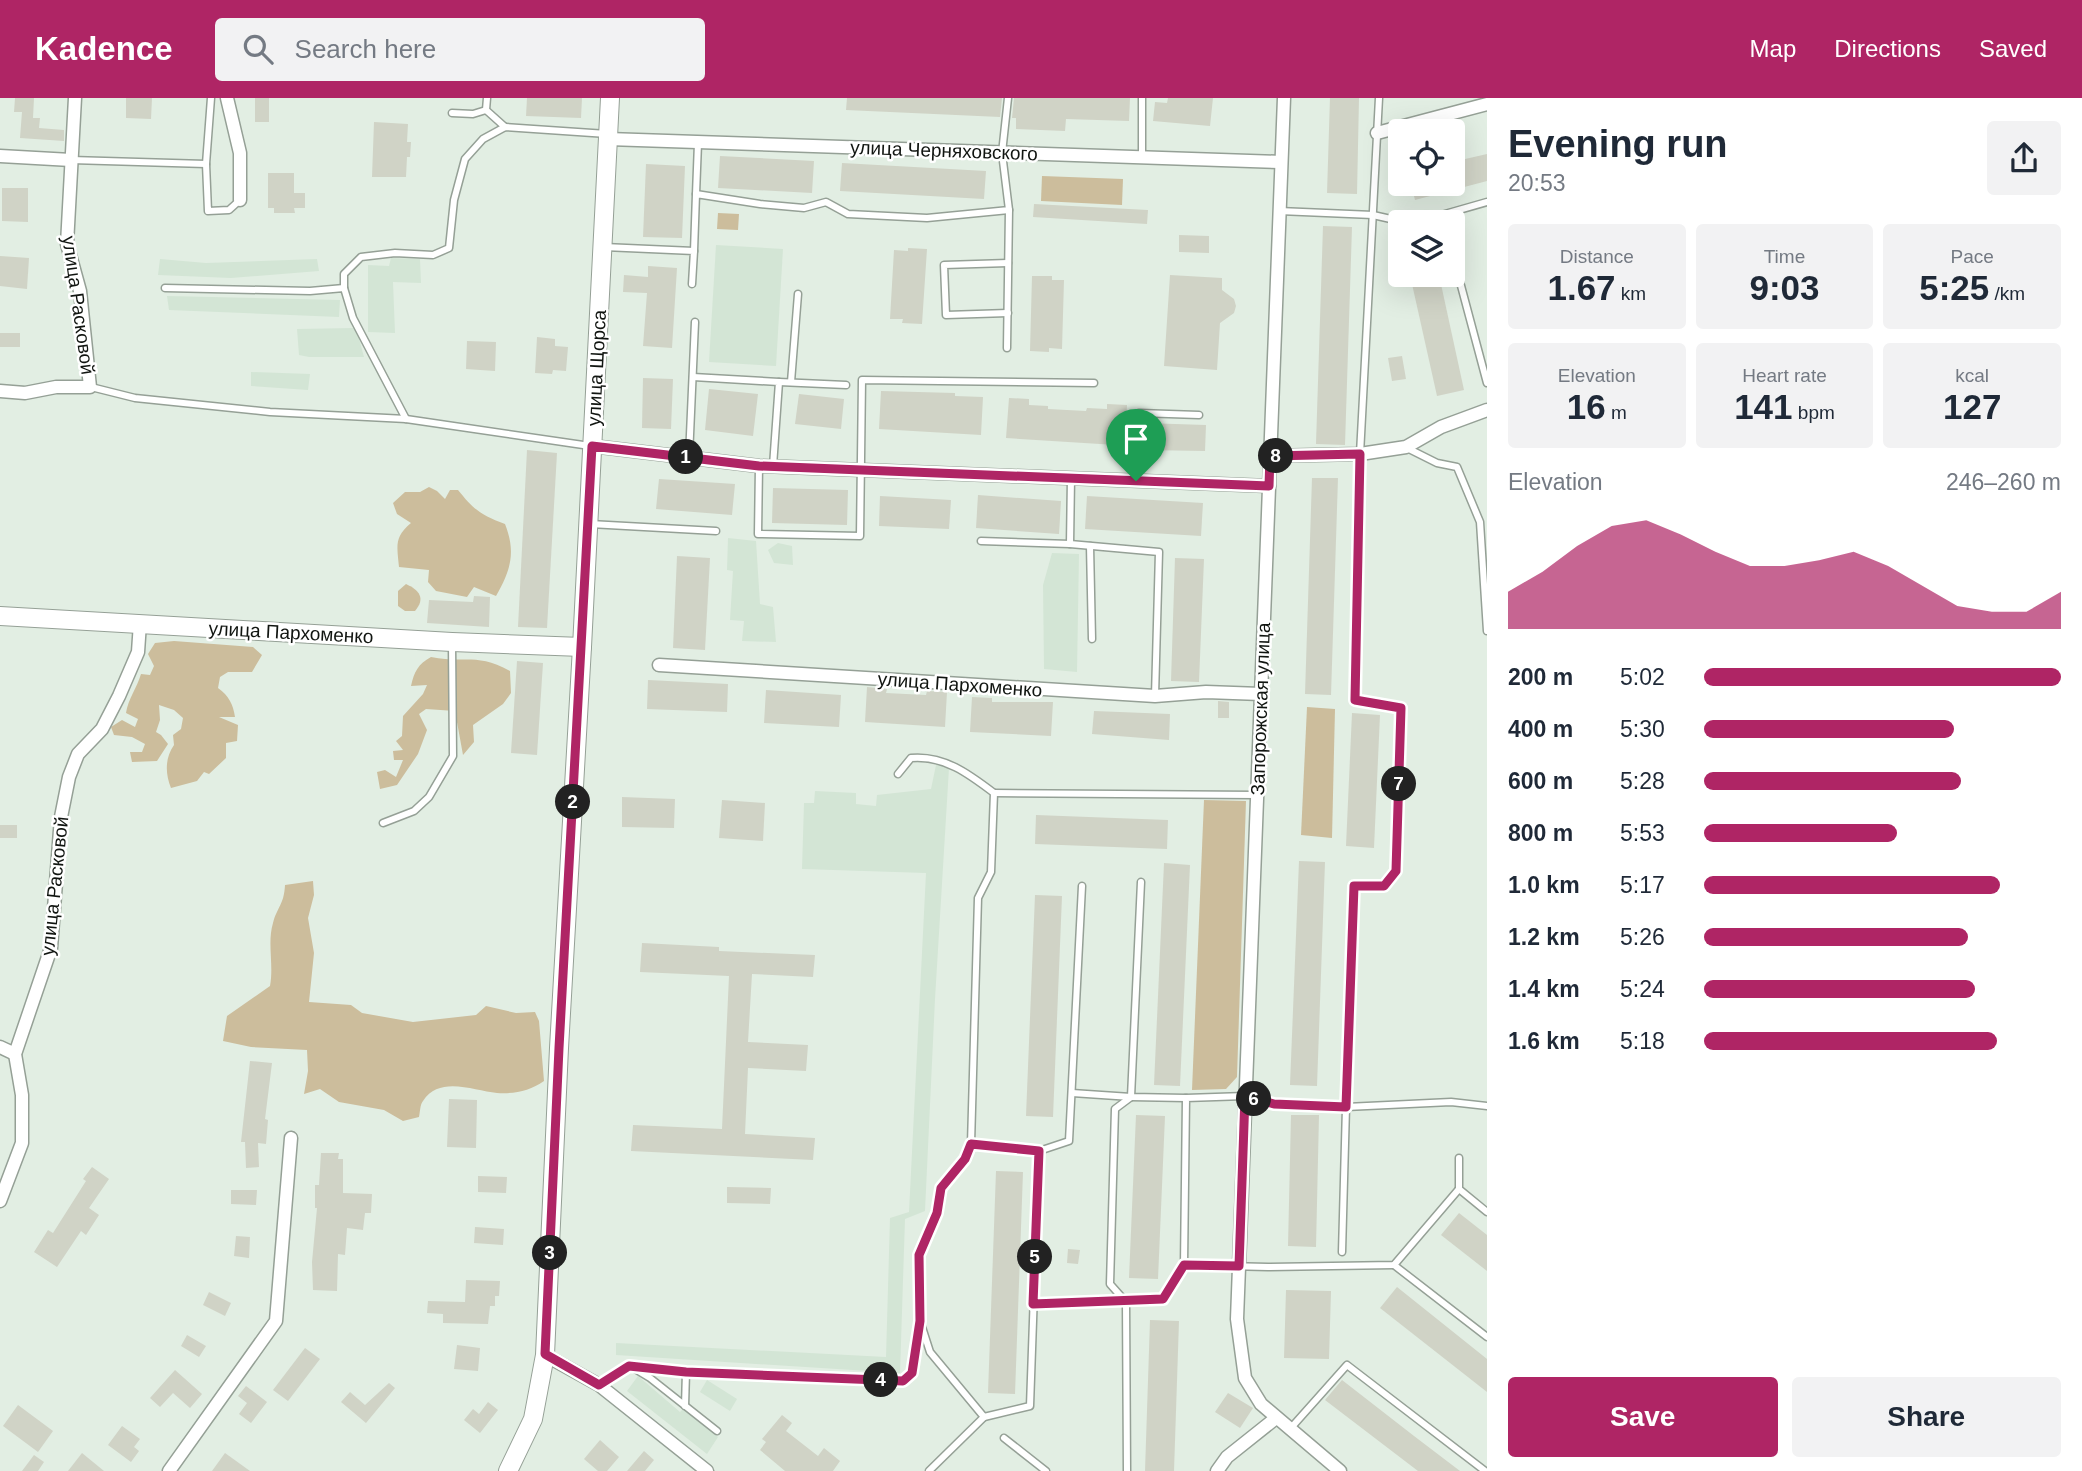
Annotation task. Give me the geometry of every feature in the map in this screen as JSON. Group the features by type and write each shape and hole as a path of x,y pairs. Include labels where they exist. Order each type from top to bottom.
{"main road":[{"name":"улица Щорса","path":"508,1471 533,1419 545,1354 610,98"},
{"name":"улица Пархоменко","path":"0,616 582,647"}],"street":[{"name":"улица Расковой","path":"75,98 67,244 80,291 90,387"},
{"path":"227,98 240,153 240,200"},
{"name":"Запорожская улица","path":"1284,98 1237,1320 1245,1378 1261,1404 1340,1471"},
{"path":"1377,133 1487,104"},
{"name":"улица Черняховского","path":"608,136 698,142 1281,162"},
{"path":"0,156 71,160"},
{"path":"0,391 25,393 56,387 90,387"},
{"path":"1270,456 1360,454 1406,447 1441,427 1487,410"},
{"path":"592,446 759,466 1269,486"},
{"name":"улица Расковой","path":"0,1201 22,1143 22,1095 15,1054 51,948 61,817 69,777 78,754 102,729 119,696 138,652 140,623"},
{"name":"улица Пархоменко","path":"659,665 1155,696 1206,692 1261,694"},
{"path":"0,1047 15,1054"},
{"path":"169,1471 276,1321 291,1138"},
{"path":"545,1354 599,1385 707,1471"},
{"path":"1217,1471 1227,1457 1276,1418"}],"lane":[{"path":"211,98 206,164 208,211 229,210 240,200"},
{"path":"486,110 487,98"},
{"path":"1007,348 1009,210 1002,153 1008,98"},
{"path":"1142,98 1142,157"},
{"path":"1342,1252 1354,886 1384,886 1396,871 1401,708 1355,700 1360,454 1379,98"},
{"path":"452,113 473,114 486,110"},
{"path":"486,110 505,127"},
{"path":"406,419 353,318 344,288 344,274 361,257 395,253 433,255 449,248 454,200 465,159 483,139 505,127 608,136"},
{"path":"692,284 698,142"},
{"path":"71,160 206,164"},
{"path":"696,194 804,208 826,202 848,214 927,218 1009,210"},
{"path":"1458,210 1487,202"},
{"path":"1279,211 1373,215 1388,218"},
{"path":"602,247 694,251"},
{"path":"1008,262 944,265 946,315 1008,313"},
{"path":"1461,287 1487,383"},
{"path":"165,288 310,291 344,288"},
{"path":"791,382 798,294"},
{"path":"689,457 695,322"},
{"path":"693,377 846,385"},
{"path":"759,466 758,534 860,536 862,380 1094,383"},
{"path":"773,466 779,382"},
{"path":"90,387 135,398 270,412 406,419 592,446"},
{"path":"1136,481 1139,413 1199,415"},
{"path":"1406,447 1437,463 1457,467 1483,523 1487,631"},
{"path":"1070,544 1071,478"},
{"path":"588,524 716,531"},
{"path":"981,541 1159,551 1155,696"},
{"path":"1090,546 1092,639"},
{"path":"383,823 414,811 429,797 453,756 452,642"},
{"path":"898,774 911,758 922,757 959,767 995,793 1257,795"},
{"path":"599,1385 629,1366 686,1372 903,1381 912,1373 920,1321 919,1255 937,1213 941,1188 965,1159 971,1144 978,898 991,872 995,793"},
{"path":"1131,1097 1141,883"},
{"path":"971,1144 1039,1151 1069,1141 1082,886"},
{"path":"1072,1093 1186,1098 1245,1096 1274,1104 1346,1107 1451,1102 1487,1106"},
{"path":"1127,1471 1126,1302 1110,1284 1115,1109 1131,1097"},
{"path":"1033,1304 1163,1299 1184,1265 1186,1098"},
{"path":"929,1471 984,1417 1030,1406 1039,1151"},
{"path":"1394,1265 1459,1189 1459,1158"},
{"path":"1459,1189 1487,1212"},
{"path":"1184,1265 1394,1265 1487,1337"},
{"path":"920,1321 930,1352 984,1417"},
{"path":"1290,1429 1347,1365 1485,1471"},
{"path":"629,1366 650,1378 717,1431"},
{"path":"685,1406 686,1372"},
{"path":"1004,1438 1046,1471"}],"shaded area":[{"path":"1042,176 1123,179 1122,205 1041,201"},
{"path":"718,213 739,214 738,230 717,229"},
{"path":"716,245 783,249 776,366 709,362"},
{"path":"391,258 420,259 421,283 393,282 395,333 368,332 368,265 389,266"},
{"path":"160,259 206,263 317,259 319,271 231,278 158,275"},
{"path":"167,296 340,300 339,317 169,310"},
{"path":"353,328 357,331 364,357 299,355 297,329"},
{"path":"251,372 310,374 308,390 251,386"},
{"path":"429,487 445,499 450,490 458,490 478,511 505,524 510,543 510,561 496,596 474,587 467,597 436,591 428,582 429,570 399,567 399,538 411,523 397,514 393,503 405,492 420,492"},
{"path":"728,538 756,541 760,604 773,607 776,642 742,641 744,621 730,620 733,571 727,570"},
{"path":"778,543 792,546 793,565 774,563 768,550"},
{"path":"1052,553 1079,554 1077,672 1044,669 1043,585"},
{"path":"406,584 414,589 420,598 415,611 405,611 398,606 398,591"},
{"path":"174,641 253,647 262,655 252,672 228,672 220,677 218,688 230,701 235,717 219,717 238,725 237,741 226,743 226,758 209,774 204,772 197,781 171,788 167,771 168,760 174,745 173,735 181,729 183,718 174,710 159,705 160,720 156,732 168,744 157,761 132,762 130,752 142,752 145,744 132,737 114,735 111,727 122,720 135,727 138,719 126,713 141,674 150,675 154,666 148,654 155,643"},
{"path":"431,657 479,660 498,665 510,671 511,693 503,704 473,725 474,742 463,755 455,711 426,709 419,714 427,730 418,754 397,785 380,789 377,772 385,770 396,777 403,760 394,760 393,751 403,750 396,741 402,736 403,716 423,694 427,685 411,686 412,681 420,666"},
{"path":"1307,707 1335,709 1332,838 1301,835"},
{"path":"936,765 949,768 925,1211 905,1219 900,1373 616,1355 616,1343 886,1357 890,1218 909,1212 926,873 802,869 804,803 814,803 815,791 856,793 856,804 876,806 877,795 931,789"},
{"path":"1204,800 1246,801 1237,1077 1226,1089 1192,1090"},
{"path":"313,881 314,895 308,918 314,953 309,1002 351,1005 362,1013 413,1022 476,1015 486,1006 516,1013 535,1012 539,1021 544,1081 528,1089 510,1093 458,1086 438,1088 422,1102 419,1117 403,1121 384,1110 339,1102 320,1089 304,1094 308,1071 307,1050 251,1047 223,1041 227,1016 270,986 271,931 285,885"},
{"path":"638,1376 680,1412 683,1409 718,1437 707,1454 627,1391"},
{"path":"707,1380 737,1399 730,1411 700,1392"}],"building":[{"path":"15,98 34,98 33,118 40,118 39,128 64,130 64,141 20,138 22,112 14,112"},
{"path":"126,98 152,98 151,119 126,118"},
{"path":"255,98 269,98 269,122 255,122"},
{"path":"527,98 582,98 581,118 526,116"},
{"path":"847,98 1002,98 1000,117 846,110"},
{"path":"1014,98 1130,98 1129,121 1066,119 1065,131 1016,129 1016,118 1012,118"},
{"path":"1168,98 1213,98 1210,126 1153,121 1155,102 1167,103"},
{"path":"1330,98 1359,98 1357,194 1327,193"},
{"path":"374,122 408,124 407,142 411,142 406,177 372,177"},
{"path":"1487,154 1487,181 1465,187 1465,159"},
{"path":"720,156 814,161 812,193 718,188"},
{"path":"842,163 986,171 984,199 840,191"},
{"path":"646,164 685,166 682,238 643,237"},
{"path":"268,173 294,173 294,193 305,193 305,208 294,208 295,213 274,213 274,208 268,208"},
{"path":"2,188 28,188 28,222 2,221"},
{"path":"1414,196 1430,196 1415,200"},
{"path":"1034,204 1148,210 1147,224 1033,217"},
{"path":"1323,226 1352,227 1345,445 1316,444"},
{"path":"1179,235 1209,236 1209,253 1179,252"},
{"path":"908,248 927,249 922,324 890,319 894,250 908,251"},
{"path":"0,256 29,258 27,289 0,286"},
{"path":"648,266 677,268 672,348 643,346 647,293 623,292 624,275 648,277"},
{"path":"1170,275 1222,278 1222,290 1234,299 1234,313 1220,323 1217,370 1164,366"},
{"path":"1032,276 1052,276 1052,280 1064,280 1062,349 1049,348 1049,352 1030,351"},
{"path":"1413,287 1442,287 1464,390 1437,396"},
{"path":"0,333 20,333 20,347 0,347"},
{"path":"537,337 555,339 555,346 568,347 566,371 535,373"},
{"path":"467,341 496,342 495,371 466,369"},
{"path":"1402,356 1406,379 1392,381 1388,358"},
{"path":"643,378 673,379 671,429 642,428"},
{"path":"709,389 758,394 753,436 705,430"},
{"path":"881,391 955,393 955,396 983,397 981,435 879,429"},
{"path":"799,394 844,399 841,429 795,424"},
{"path":"1009,398 1029,399 1029,405 1048,406 1048,409 1086,411 1087,408 1107,409 1107,404 1127,405 1126,423 1133,423 1132,446 1006,438"},
{"path":"1144,423 1206,425 1205,451 1145,450"},
{"path":"527,450 557,453 547,628 518,627"},
{"path":"1312,478 1338,478 1331,695 1305,694"},
{"path":"659,479 735,484 732,515 656,509"},
{"path":"773,488 848,490 847,525 772,523"},
{"path":"978,495 1061,501 1059,534 976,528"},
{"path":"880,496 951,500 949,529 879,526"},
{"path":"1087,496 1203,503 1201,536 1085,529"},
{"path":"677,556 710,558 705,650 673,648"},
{"path":"1175,558 1204,559 1199,682 1171,681"},
{"path":"474,596 490,597 489,627 427,623 429,600 473,602"},
{"path":"517,661 543,663 537,755 511,753"},
{"path":"648,680 728,684 727,712 647,709"},
{"path":"867,687 887,689 886,693 926,695 927,691 947,692 945,727 865,722"},
{"path":"766,690 841,695 839,727 764,723"},
{"path":"972,697 992,698 992,702 1053,702 1051,736 970,732"},
{"path":"1218,701 1229,702 1229,718 1218,718"},
{"path":"1094,711 1170,714 1169,740 1092,734"},
{"path":"1352,713 1380,715 1374,848 1346,846"},
{"path":"622,797 675,799 674,828 622,827"},
{"path":"722,800 765,803 763,841 719,838"},
{"path":"1036,815 1168,820 1167,849 1035,844"},
{"path":"0,825 17,825 17,838 0,838"},
{"path":"1299,861 1325,862 1317,1086 1290,1085"},
{"path":"1164,863 1190,865 1180,1086 1154,1085"},
{"path":"1035,895 1062,896 1053,1117 1026,1116"},
{"path":"642,943 719,947 719,951 815,955 813,977 752,974 748,1042 808,1045 806,1071 748,1068 745,1134 815,1138 813,1160 631,1151 633,1125 722,1129 729,976 640,972"},
{"path":"250,1061 272,1063 265,1119 268,1120 266,1144 258,1143 259,1167 246,1168 245,1142 241,1142"},
{"path":"449,1099 477,1100 476,1148 447,1147"},
{"path":"1136,1115 1165,1116 1158,1279 1129,1278"},
{"path":"1291,1115 1319,1115 1316,1247 1288,1246"},
{"path":"321,1153 339,1153 338,1159 343,1159 343,1193 372,1194 371,1213 365,1213 363,1230 347,1228 345,1255 338,1254 337,1291 313,1290 312,1262 317,1208 315,1185 319,1185"},
{"path":"92,1167 109,1179 89,1208 99,1215 86,1235 81,1231 57,1267 34,1252 48,1230 53,1233"},
{"path":"996,1171 1023,1172 1015,1394 988,1393"},
{"path":"478,1176 507,1177 506,1193 478,1192"},
{"path":"727,1187 771,1188 770,1204 727,1203"},
{"path":"231,1190 257,1190 256,1205 231,1204"},
{"path":"1459,1213 1487,1235 1487,1271 1441,1235"},
{"path":"475,1227 504,1229 503,1245 474,1243"},
{"path":"236,1236 250,1237 249,1258 234,1256"},
{"path":"1068,1249 1080,1250 1078,1264 1067,1263"},
{"path":"466,1280 500,1281 499,1296 495,1296 495,1306 490,1306 488,1324 443,1323 443,1314 427,1313 428,1301 465,1302"},
{"path":"1397,1287 1487,1359 1487,1392 1380,1308"},
{"path":"1286,1290 1331,1291 1329,1359 1284,1358"},
{"path":"209,1292 231,1303 225,1316 203,1305"},
{"path":"1150,1320 1179,1321 1174,1471 1145,1471"},
{"path":"187,1335 206,1346 199,1357 181,1346"},
{"path":"457,1345 480,1348 478,1371 454,1369"},
{"path":"305,1348 320,1359 288,1401 273,1390"},
{"path":"175,1370 202,1394 190,1408 173,1393 160,1407 150,1398"},
{"path":"1342,1380 1460,1471 1418,1471 1325,1400"},
{"path":"389,1383 395,1388 366,1423 341,1402 350,1392 365,1405"},
{"path":"246,1386 267,1402 251,1423 239,1414 247,1403 238,1396"},
{"path":"1228,1393 1253,1408 1240,1428 1215,1412"},
{"path":"488,1402 498,1410 480,1433 464,1420 473,1409 479,1414"},
{"path":"18,1405 53,1431 38,1452 3,1426"},
{"path":"782,1415 792,1423 786,1431 818,1456 824,1448 840,1461 833,1471 785,1471 760,1450 766,1442 762,1439"},
{"path":"122,1426 140,1439 134,1447 139,1451 131,1462 108,1445"},
{"path":"600,1440 619,1457 607,1471 598,1471 584,1459"},
{"path":"644,1451 654,1460 645,1471 627,1471"},
{"path":"82,1453 104,1471 68,1471"},
{"path":"225,1453 250,1471 212,1471"},
{"path":"34,1455 44,1462 38,1471 22,1471"}],"route":[{"path":"592,446 759,466 1136,481 1269,486 1270,456 1360,454 1355,700 1401,708 1396,871 1384,886 1354,886 1346,1107 1274,1104 1245,1096 1239,1266 1184,1265 1163,1299 1033,1304 1039,1151 971,1144 965,1159 941,1188 937,1213 919,1255 920,1321 912,1373 903,1381 686,1372 629,1366 599,1385 545,1354 592,446"}]}
